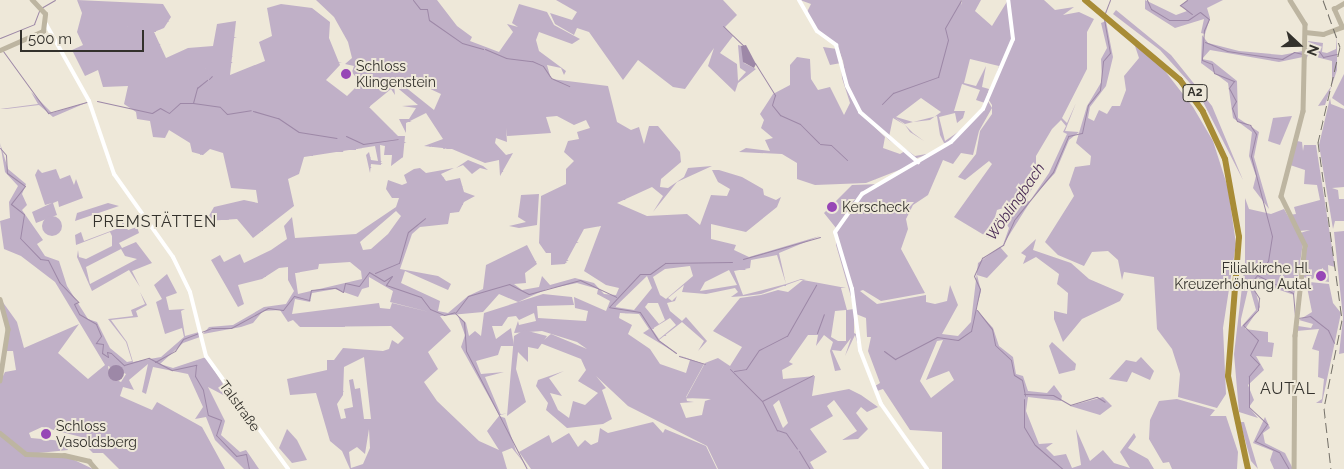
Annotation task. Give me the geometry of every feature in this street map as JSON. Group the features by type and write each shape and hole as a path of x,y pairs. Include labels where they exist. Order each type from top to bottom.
{"highway":[{"name":"A2","path":"1084,0 1101,11 1161,61 1193,96 1219,142 1238,199 1239,248 1228,361 1236,424 1249,469"},
{"name":"A2","path":"1090,0 1101,11"}],"main road":[{"path":"1,49 38,36 46,24 41,8 32,0"},
{"path":"1290,0 1304,16 1305,32 1302,116 1281,196 1304,245 1297,318 1294,469"},
{"path":"1305,32 1324,33 1342,27 1334,9 1344,4"},
{"path":"0,299 8,332 0,380"},
{"path":"0,433 27,454 62,454 89,461 96,469"}],"street":[{"path":"799,0 817,31 835,44 847,86 861,114 918,162"},
{"path":"927,469 881,404 860,350 852,289 834,237 837,225 862,194 953,141 987,99 1013,39 1008,0"},
{"name":"Talstraße","path":"46,24 64,61 89,101 96,132 121,186 173,257 196,307 205,354 227,390 288,469"}],"shaded area":[{"path":"77,0 163,4 171,17 164,28 154,32 166,58 188,48 213,46 217,24 236,21 230,75 265,61 259,42 272,36 267,8 281,4 312,8 330,22 329,38 340,65 326,80 347,96 360,83 352,72 354,66 345,64 352,58 348,42 334,17 316,0 437,0 457,26 472,37 470,41 499,52 513,32 507,24 518,27 512,23 519,4 547,12 554,25 580,39 572,44 539,32 536,40 539,51 566,71 564,75 561,68 547,65 551,79 608,86 617,122 631,130 639,127 644,144 649,126 658,126 680,152 681,162 661,179 660,187 668,188 684,177 688,168 712,166 677,182 653,212 663,196 652,187 617,203 647,216 687,214 700,225 711,195 727,196 730,189 718,182 712,170 719,170 742,177 763,189 764,195 776,200 781,197 777,207 746,232 711,224 711,239 736,245 734,250 749,257 820,236 779,253 786,284 801,279 846,288 841,288 847,310 854,309 854,333 856,334 862,359 855,335 845,356 851,338 841,351 832,350 841,370 835,371 830,351 833,342 824,335 816,346 818,335 808,335 789,362 793,364 782,370 783,379 815,376 812,396 849,389 861,395 878,407 867,412 861,407 856,413 868,429 858,439 842,440 857,431 834,400 827,406 833,416 810,429 827,452 810,462 814,469 718,469 707,446 628,406 596,376 606,388 602,390 612,419 603,424 567,428 546,410 548,403 536,386 538,380 564,371 549,378 562,396 550,393 558,410 569,418 573,401 585,405 598,393 578,381 586,370 581,359 540,343 551,334 587,349 577,342 542,331 514,333 518,321 519,325 536,321 534,313 519,320 516,316 508,317 502,326 492,326 496,339 511,328 514,346 501,346 498,355 476,361 481,374 504,372 485,377 501,415 499,415 461,347 465,335 458,316 466,323 469,336 475,331 481,336 484,313 543,294 572,297 574,305 537,306 538,318 586,321 588,311 575,308 574,297 606,311 610,301 597,294 598,289 577,283 547,289 518,302 499,294 483,312 440,316 451,331 428,352 438,369 424,382 437,401 479,441 499,450 487,431 499,416 505,418 516,451 529,469 512,448 502,452 507,469 350,469 342,451 330,441 316,393 290,395 287,379 327,370 327,360 334,360 343,348 383,351 389,349 392,340 398,344 404,338 391,326 300,327 293,320 288,322 280,310 263,311 253,323 241,327 203,334 209,327 233,325 264,307 286,304 294,291 288,280 288,267 279,268 262,279 238,285 244,304 238,307 211,260 220,255 224,262 240,254 244,263 271,250 287,239 284,226 292,217 295,238 356,234 396,207 399,198 392,198 386,189 388,180 402,185 407,183 404,175 414,169 420,168 426,173 454,168 441,174 446,181 460,178 464,192 475,196 464,202 459,212 450,213 448,224 420,227 412,234 400,269 438,276 451,284 448,290 405,271 401,283 440,301 438,311 448,313 468,296 483,289 486,265 527,245 537,264 525,273 526,283 514,284 522,290 539,287 542,276 550,285 575,278 594,283 604,294 616,295 619,288 606,285 584,271 601,226 584,229 565,264 551,265 551,253 546,253 539,243 541,196 566,184 566,169 574,161 564,152 568,141 579,139 577,132 590,128 586,120 574,125 557,116 546,117 551,133 507,136 506,128 507,142 496,138 495,143 506,155 513,153 500,176 499,160 485,163 452,149 424,146 443,139 426,113 406,123 406,133 399,119 409,119 416,108 402,106 418,105 394,85 395,95 391,89 369,107 398,136 405,136 403,157 391,166 392,155 384,155 385,146 380,145 381,165 371,164 370,173 366,155 369,152 371,160 378,161 375,146 304,157 299,174 288,179 294,206 253,238 237,219 206,221 214,207 244,200 258,203 256,190 231,188 223,153 210,149 203,155 192,152 190,143 169,130 165,138 153,137 150,121 137,119 136,112 124,104 128,86 103,87 98,70 85,76 72,50 83,45 77,32 82,13","holes":["409,79 441,94 434,110 404,86","396,211 401,216 388,234 371,249 363,250 360,242","777,255 786,284 743,295 734,271 750,268 751,260","350,262 361,271 362,279 298,294 295,273 318,269 319,264","690,266 693,276 666,299 660,295 653,277 665,269","729,270 737,285 700,291 705,282","647,276 652,288 634,310 615,307","369,277 393,291 390,302 429,312 392,303 390,309 380,308 379,303 292,314 295,299 310,302 312,293 335,289 358,297 362,289 369,287","803,280 788,292 778,290 761,295 740,298 713,331 742,347 730,366 718,358 705,363 686,398 704,364 678,355 690,360 686,373 660,364 650,349 628,334 632,325 619,318 620,313 639,314 649,329 643,333 676,353 659,340 682,322 704,341 698,351 707,341 686,317 682,321 670,311 667,303 675,301 677,296 672,301 668,298 684,285 682,292 706,294 735,288 738,292 731,297 761,294","648,303 658,303 665,320 659,324 645,307","846,310 846,341 838,341 831,337 835,311","670,318 676,325 659,339 652,329","364,357 371,419 364,419 360,388 355,389 353,379 349,380 353,407 344,409 346,418 341,419 337,404 343,395 344,367","686,398 711,399 705,401 702,415 686,418 680,403 694,402 687,401","779,400 788,423 783,428 773,405","369,429 370,448 363,464 351,468 349,452 357,447 365,454"]},
{"path":"556,0 723,0 737,15 725,27 733,36 720,53 737,64 738,81 746,72 740,68 738,45 742,46 744,63 756,69 738,83 735,92 708,66 714,48 685,89 673,87 638,60 623,80 589,32 577,28 574,35 555,24 550,13 572,20 577,12"},
{"path":"800,0 961,0 961,5 962,0 981,0 975,11 992,26 1008,0 1044,0 1055,10 1074,7 1063,15 1079,12 1094,19 1087,32 1087,69 1062,118 1067,123 1076,103 1065,131 1079,132 1069,140 1055,173 1032,198 1049,173 1067,134 1063,132 1066,126 1061,120 1052,129 1036,156 1036,181 1026,200 1030,202 1003,245 1009,228 1004,220 1006,207 997,210 989,238 954,217 992,164 989,161 965,180 958,177 976,154 980,131 992,114 992,108 979,131 973,155 961,153 953,164 943,160 928,195 913,205 906,219 908,229 901,249 925,293 881,301 863,290 860,291 877,304 926,295 926,302 935,304 947,301 950,285 958,305 942,334 958,336 971,322 978,263 1000,247 1008,256 987,278 977,275 981,291 976,309 993,328 999,346 1013,357 1016,374 1023,376 1028,391 1047,393 1054,385 1062,396 1061,401 1028,397 1026,411 1039,444 1053,443 1046,448 1054,456 1066,454 1072,468 1081,465 1076,429 1090,461 1103,450 1114,463 1130,468 1120,452 1134,433 1136,437 1128,448 1148,459 1154,469 942,469 942,432 910,430 883,389 877,391 875,386 880,383 868,351 871,337 867,337 866,318 856,314 836,245 836,228 824,213 852,185 880,184 917,163 866,183 815,185 797,179 797,163 782,154 739,152 746,148 770,151 765,140 773,138 761,128 764,120 760,114 773,94 790,85 790,65 797,57 810,59 811,79 818,90 830,87 844,115 850,103 842,78 841,63 830,65 823,47 837,49 842,61 845,84 851,98 861,114 885,137 883,148 900,154 905,151 889,140 861,112 847,86 843,61 837,45 815,28 807,12 811,4","holes":["970,59 999,66 988,99 992,108 988,101 955,140 918,163 914,159 932,153 915,156 889,137 893,118 905,125 894,117 905,124 913,122 896,117 921,98 941,112 935,117 937,116 940,135 944,143 949,143 961,130 945,141 939,117 955,113 957,123 963,118 965,111 954,111 962,84 980,90 976,100 985,103 989,89 982,87 986,66 976,86 964,83","943,340 926,380 949,371 954,380 931,398 920,381 937,341"]},
{"path":"1145,0 1176,15 1187,11 1181,5 1188,0 1223,0 1207,8 1210,18 1205,34 1201,33 1204,19 1175,28 1145,9"},
{"path":"1116,10 1171,55 1212,106 1243,180 1198,92 1160,50 1113,14"},
{"path":"1106,21 1113,57 1106,86 1090,107 1088,118 1094,121 1099,110 1107,114 1112,106 1120,106 1126,90 1124,76 1139,58 1134,43 1113,25 1158,62 1193,107 1213,141 1228,188 1236,244 1223,328 1226,394 1217,408 1178,397 1180,374 1172,349 1157,329 1154,277 1124,272 1122,280 1118,260 1108,251 1092,252 1084,266 1058,255 1045,242 1074,196 1069,185 1075,167 1090,165 1091,156 1076,143 1087,106 1102,81 1101,59 1107,48 1101,23"},
{"path":"1202,35 1208,43 1239,51 1282,55 1303,51 1303,57 1279,62 1210,50 1202,59 1212,61 1237,81 1238,118 1259,132 1254,157 1269,209 1253,188 1256,176 1249,156 1252,132 1233,118 1228,83 1201,63"},
{"path":"1337,35 1337,70 1332,85 1332,61 1308,55 1306,60 1306,49 1312,48 1308,41 1323,43 1322,52 1327,53 1336,49"},
{"path":"746,45 756,64 754,68 743,62 741,46"},
{"path":"1344,74 1344,106 1332,98"},
{"path":"1332,85 1325,105 1318,106"},
{"path":"31,92 52,113 88,102 53,117 39,105 0,109 38,104"},
{"path":"1330,98 1331,104 1344,109 1344,187 1332,188 1338,190 1339,199 1344,199 1344,221 1335,221 1333,229 1319,145"},
{"path":"1292,116 1280,145 1268,141 1273,118"},
{"path":"1297,141 1302,142 1303,151 1304,145 1316,145 1335,267 1328,265 1329,282 1323,281 1323,268 1317,272 1320,281 1315,280 1316,273 1313,279 1302,277 1306,243 1300,233 1310,230 1299,231 1289,215 1296,214 1294,207 1320,200 1317,185 1304,184 1305,170 1290,165"},
{"path":"0,143 8,169 26,184 22,194 27,205 22,210 43,240 37,244 45,256 59,261 67,286 88,319 97,322 110,348 127,362 132,361 126,342 108,319 133,316 131,310 145,304 140,292 147,305 136,311 138,317 111,320 127,342 133,362 161,357 184,337 182,328 165,334 156,302 162,299 154,285 167,274 177,293 166,297 169,310 185,309 181,311 185,336 199,332 200,337 183,343 160,364 173,368 206,357 233,400 208,387 225,421 221,435 240,452 246,450 259,469 244,469 215,440 206,417 195,419 203,407 188,374 153,367 146,394 142,392 148,364 129,380 134,390 123,387 120,396 152,410 157,402 202,427 225,469 119,469 103,453 93,453 88,448 92,443 85,438 42,427 29,433 31,438 63,441 68,450 29,454 0,432 0,382 5,372 16,370 13,351 4,351 9,329 2,301 17,322 24,348 79,324 58,353 88,379 105,365 55,282 21,256 4,249 0,221 10,218 9,202 18,186 5,172","holes":["108,366 126,374 121,382 110,377"]},
{"path":"468,160 488,170 480,168 472,174 463,165 456,168"},
{"path":"38,169 42,173 56,169 60,179 70,175 74,185 76,179 83,198 59,207 58,201 53,203 57,215 36,223 32,212 52,203 45,205 35,175"},
{"path":"539,194 537,225 519,228 509,226 526,222 518,217 521,195"},
{"path":"1245,198 1249,209 1271,214 1284,209 1303,242 1298,278 1285,278 1284,289 1295,290 1294,295 1274,288 1269,281 1268,285 1258,278 1253,283 1260,307 1245,329 1268,332 1268,342 1274,343 1272,357 1256,356 1264,370 1248,385 1254,400 1249,407 1258,418 1239,412 1234,354 1245,262","holes":["1249,285 1256,310 1241,327"]},
{"path":"108,203 119,206 75,221 77,213"},
{"path":"48,216 56,216 62,222 62,230 56,236 48,236 42,230 42,222"},
{"path":"122,221 128,230 137,227 139,233 119,243 122,248 136,242 152,263 132,271 140,287 129,270 92,291 77,257 78,250 79,257 86,259 112,246 112,236 110,232 76,245 75,235 81,232 84,241 116,229 123,228","holes":["121,249 125,256 137,259 90,284 86,267"]},
{"path":"1344,231 1344,353 1339,354 1343,318 1334,232"},
{"path":"1036,239 1033,250 1071,263 1089,279 1124,294 1120,301 1082,319 1063,342 1054,319 1054,311 1067,314 1068,293 1057,284 1059,274 1036,257 1023,264 1026,256 1021,253"},
{"path":"1300,281 1329,284 1333,303 1341,313 1322,403 1316,403 1322,399 1324,379 1318,377 1319,351 1312,349 1319,329 1296,331 1298,320 1298,326 1311,328 1313,324 1299,320 1312,312 1307,287 1301,287 1298,306"},
{"path":"524,330 547,336 538,349 528,347 528,362 518,352 516,369 526,402 507,416 514,336"},
{"path":"1052,342 1076,364 1075,370 1059,374 1049,346"},
{"path":"1141,357 1154,371 1150,380 1132,372 1127,382 1109,379 1126,360 1136,362"},
{"path":"113,365 119,365 124,370 122,379 113,381 108,376 108,370"},
{"path":"1103,397 1112,406 1100,415 1070,406"},
{"path":"1177,399 1215,410 1210,416 1226,416 1238,452 1237,469 1172,469 1169,462 1163,463 1149,439 1150,420 1159,401"},
{"path":"1265,417 1270,428 1263,433 1265,443 1285,453 1293,469 1274,469 1270,460 1273,451 1253,443"},
{"path":"653,422 663,433 665,429 706,446 717,469 531,469 519,452 549,435 552,443 569,433 578,447 585,440 591,445 598,442 600,428 608,433"},
{"path":"1240,422 1244,422 1258,469 1251,461"},
{"path":"287,429 297,440 307,460 292,463 279,448"},
{"path":"0,434 23,453 66,456 93,469 0,469"}],"waterway":[{"path":"41,8 55,0"},
{"path":"413,0 420,9 427,9 429,20 462,43 483,49"},
{"path":"882,104 893,93 938,77 948,40 945,28 961,0"},
{"name":"Wöblingbach","path":"1105,13 1110,0"},
{"path":"1147,0 1151,9 1169,20 1188,20 1200,12 1209,19 1204,30 1202,60 1212,64 1214,73 1234,81 1229,88 1236,101 1232,108 1237,121 1250,125 1256,134 1251,156 1272,236 1268,261 1250,284 1259,298 1258,310 1243,325 1258,340 1250,355 1259,364 1249,376 1249,407 1267,424 1255,441 1279,452 1289,469"},
{"path":"1187,0 1180,5 1192,14"},
{"path":"0,38 34,24 39,11"},
{"name":"Wöblingbach","path":"884,351 895,359 937,337 958,340 971,331 980,289 974,276 982,258 1003,245 1014,220 1053,172 1068,136 1082,133 1088,105 1100,90 1103,61 1110,53 1104,19"},
{"path":"723,26 743,45"},
{"path":"1205,42 1227,51 1282,59 1294,52 1303,54"},
{"path":"485,49 506,58 532,61 543,66 551,78 569,86"},
{"path":"1307,53 1318,50 1323,57 1337,54"},
{"path":"3,51 48,113 87,102"},
{"path":"755,63 775,95 772,105 780,115 800,124 819,143"},
{"path":"209,79 212,76"},
{"path":"193,103 197,88 207,80"},
{"path":"97,101 152,113 160,108 169,113 180,103 220,107 227,114 251,110"},
{"path":"253,111 278,118 299,132 337,138"},
{"path":"346,136 363,144 398,139"},
{"path":"820,144 831,145 847,160"},
{"path":"0,148 6,155 7,173 25,186 11,204 24,214 20,238 40,259 48,260 59,282 78,302 74,304 79,314 96,324 101,336 96,343 103,344 102,353 108,357 107,352 111,353 124,365 149,358 172,370 196,365 195,376 203,390 208,415 221,420 216,435 236,456 246,454 249,469"},
{"path":"375,273 399,263 408,232 425,218"},
{"path":"743,259 820,237"},
{"path":"676,353 658,340 640,312 609,307 640,274 650,274 665,263 732,262"},
{"path":"155,362 175,351 183,339 212,328 231,328 268,308 283,310 294,296 309,300 311,290 336,288 343,292 345,283 359,286 369,272 384,281 392,276 386,285 421,297 430,309 444,315 455,312"},
{"path":"1257,275 1293,293 1295,315"},
{"path":"456,312 468,296 509,284 529,294 580,280 616,297"},
{"path":"734,371 746,369 759,350 787,336 816,285"},
{"name":"Wöblingbach","path":"977,310 992,329 995,345 1011,360 1014,375 1022,380 1025,396"},
{"path":"455,313 464,322 466,351 527,469"},
{"path":"817,333 824,314"},
{"path":"1298,318 1310,316 1328,330 1334,343"},
{"path":"679,356 705,364"},
{"path":"730,369 762,401 777,430 786,433 797,449"},
{"path":"762,401 813,375"},
{"path":"1024,394 1053,395 1070,405 1097,397 1105,402"},
{"name":"Wöblingbach","path":"1024,399 1024,427 1035,445 1063,469"},
{"path":"799,451 810,469"}],"railway":[{"path":"1323,0 1340,47 1318,142 1342,320 1324,408 1331,469"}],"place":[{"name":"Schloss Klingenstein","path":"346,74"},
{"name":"Kerscheck","path":"832,207"},
{"name":"Filialkirche Hl. Kreuzerhöhung Autal","path":"1321,276"},
{"name":"Schloss Vasoldsberg","path":"46,434"}],"district":[{"name":"PREMSTÄTTEN","path":"155,222"},
{"name":"AUTAL","path":"1288,389"}]}
